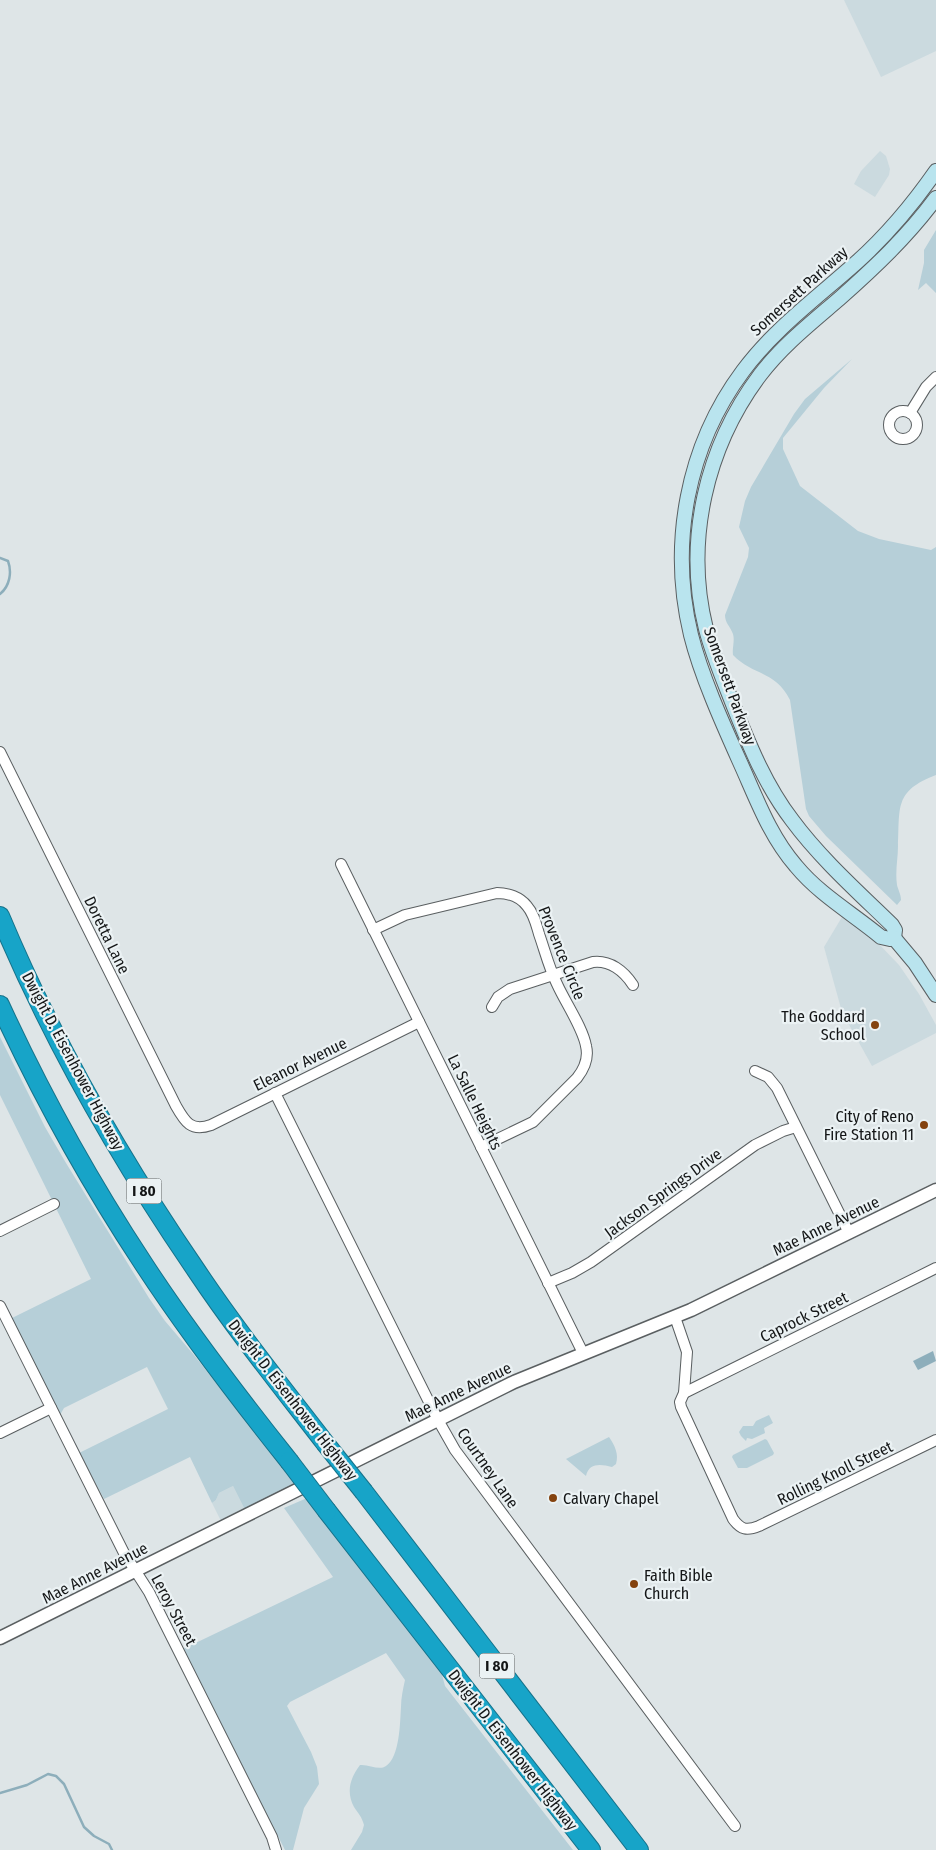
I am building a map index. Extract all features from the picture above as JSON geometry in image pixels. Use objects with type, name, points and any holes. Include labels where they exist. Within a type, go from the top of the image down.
[{"type":"highway","name":"Dwight D. Eisenhower Highway","points":[[0,916],[24,970],[75,1071],[145,1192],[220,1305],[639,1850]]},
{"type":"highway","name":"Dwight D. Eisenhower Highway","points":[[0,1005],[34,1075],[116,1220],[186,1326],[226,1381],[591,1850]]},
{"type":"main road","name":"Somersett Parkway","points":[[894,938],[881,937],[818,888],[787,856],[767,822],[734,750],[696,651],[684,594],[682,537],[687,501],[703,445],[716,415],[740,376],[777,332],[889,232],[936,171]]},
{"type":"main road","name":"Somersett Parkway","points":[[936,198],[890,253],[783,348],[750,388],[726,431],[712,466],[702,504],[698,545],[698,583],[706,627],[719,669],[757,762],[772,791],[793,822],[817,850],[892,925],[895,930],[894,938],[915,963],[936,995]]},
{"type":"street","points":[[910,413],[926,387],[936,377]]},
{"type":"street","name":"Doretta Lane","points":[[0,752],[176,1106],[187,1123],[194,1127]]},
{"type":"street","name":"La Salle Heights","points":[[341,864],[583,1353]]},
{"type":"street","name":"Provence Circle","points":[[373,930],[405,915],[421,910],[487,895],[505,893],[520,900],[531,910],[553,975],[586,1045],[587,1052],[584,1066],[577,1078],[533,1122],[481,1147]]},
{"type":"street","points":[[492,1007],[503,993],[593,962],[610,964],[621,970],[633,984]]},
{"type":"street","name":"Eleanor Avenue","points":[[194,1127],[211,1125],[419,1022]]},
{"type":"street","points":[[755,1071],[762,1073],[773,1082],[849,1233]]},
{"type":"street","name":"Courtney Lane","points":[[275,1093],[438,1420],[455,1450],[735,1826]]},
{"type":"street","name":"Jackson Springs Drive","points":[[548,1283],[592,1262],[755,1145],[783,1131],[796,1127]]},
{"type":"street","name":"Mae Anne Avenue","points":[[0,1638],[514,1382],[675,1317],[936,1190]]},
{"type":"street","points":[[0,1231],[54,1204]]},
{"type":"street","name":"Caprock Street","points":[[684,1393],[936,1268]]},
{"type":"street","name":"Leroy Street","points":[[0,1306],[120,1545],[154,1601],[272,1837],[276,1850]]},
{"type":"street","points":[[675,1317],[687,1352],[684,1393]]},
{"type":"street","name":"Rolling Knoll Street","points":[[684,1393],[680,1402],[682,1407],[733,1519],[738,1527],[746,1530],[760,1526],[936,1440]]},
{"type":"street","points":[[0,1433],[51,1408]]},
{"type":"shaded area","points":[[844,0],[936,0],[936,51],[881,77]]},
{"type":"shaded area","points":[[880,151],[886,156],[890,169],[889,175],[875,197],[854,184],[861,171]]},
{"type":"shaded area","points":[[936,230],[936,293],[926,283],[918,290],[924,263],[924,250]]},
{"type":"shaded area","points":[[852,359],[824,388],[783,438],[783,449],[800,486],[858,531],[879,539],[931,550],[936,547],[936,775],[913,787],[906,794],[902,802],[896,875],[901,900],[897,905],[826,836],[809,816],[806,809],[790,700],[778,683],[748,667],[733,655],[733,634],[725,618],[748,557],[749,548],[739,527],[745,501],[751,487],[794,414],[805,399]]},
{"type":"shaded area","points":[[842,917],[875,940],[899,965],[919,994],[936,1025],[936,1033],[872,1066],[842,1012],[824,947]]},
{"type":"shaded area","points":[[0,1037],[45,1127],[149,1298],[165,1321],[296,1485],[245,1510],[233,1486],[219,1493],[216,1500],[212,1503],[190,1457],[104,1499],[79,1453],[168,1409],[147,1367],[64,1408],[60,1415],[12,1318],[91,1279],[0,1095]]},
{"type":"shaded area","points":[[933,1351],[936,1361],[918,1370],[913,1361]]},
{"type":"shaded area","points":[[769,1415],[773,1423],[764,1428],[765,1433],[752,1439],[747,1438],[746,1441],[741,1436],[739,1432],[743,1426],[753,1426],[756,1421]]},
{"type":"shaded area","points":[[609,1437],[617,1453],[616,1464],[612,1467],[603,1465],[592,1467],[586,1476],[566,1459]]},
{"type":"shaded area","points":[[765,1439],[774,1453],[773,1455],[747,1468],[738,1468],[732,1457],[733,1455]]},
{"type":"shaded area","points":[[233,1486],[245,1510],[221,1521],[212,1503],[216,1500],[219,1493]]},
{"type":"shaded area","points":[[307,1498],[441,1671],[445,1686],[573,1850],[351,1850],[364,1825],[350,1796],[350,1785],[354,1775],[360,1765],[380,1768],[386,1766],[391,1761],[397,1747],[401,1700],[405,1680],[386,1653],[290,1702],[287,1706],[311,1752],[317,1767],[319,1784],[304,1808],[293,1850],[285,1850],[183,1649],[333,1577],[284,1508]]},
{"type":"waterway","points":[[0,558],[8,561],[10,570],[8,583],[0,594]]},
{"type":"waterway","points":[[0,1793],[27,1785],[48,1774],[56,1776],[64,1784],[84,1827],[94,1836],[109,1844],[112,1850]]},
{"type":"place","name":"The Goddard School","points":[[875,1025]]},
{"type":"place","name":"City of Reno Fire Station 11","points":[[924,1125]]},
{"type":"place","name":"Calvary Chapel","points":[[553,1498]]},
{"type":"place","name":"Faith Bible Church","points":[[634,1584]]}]
